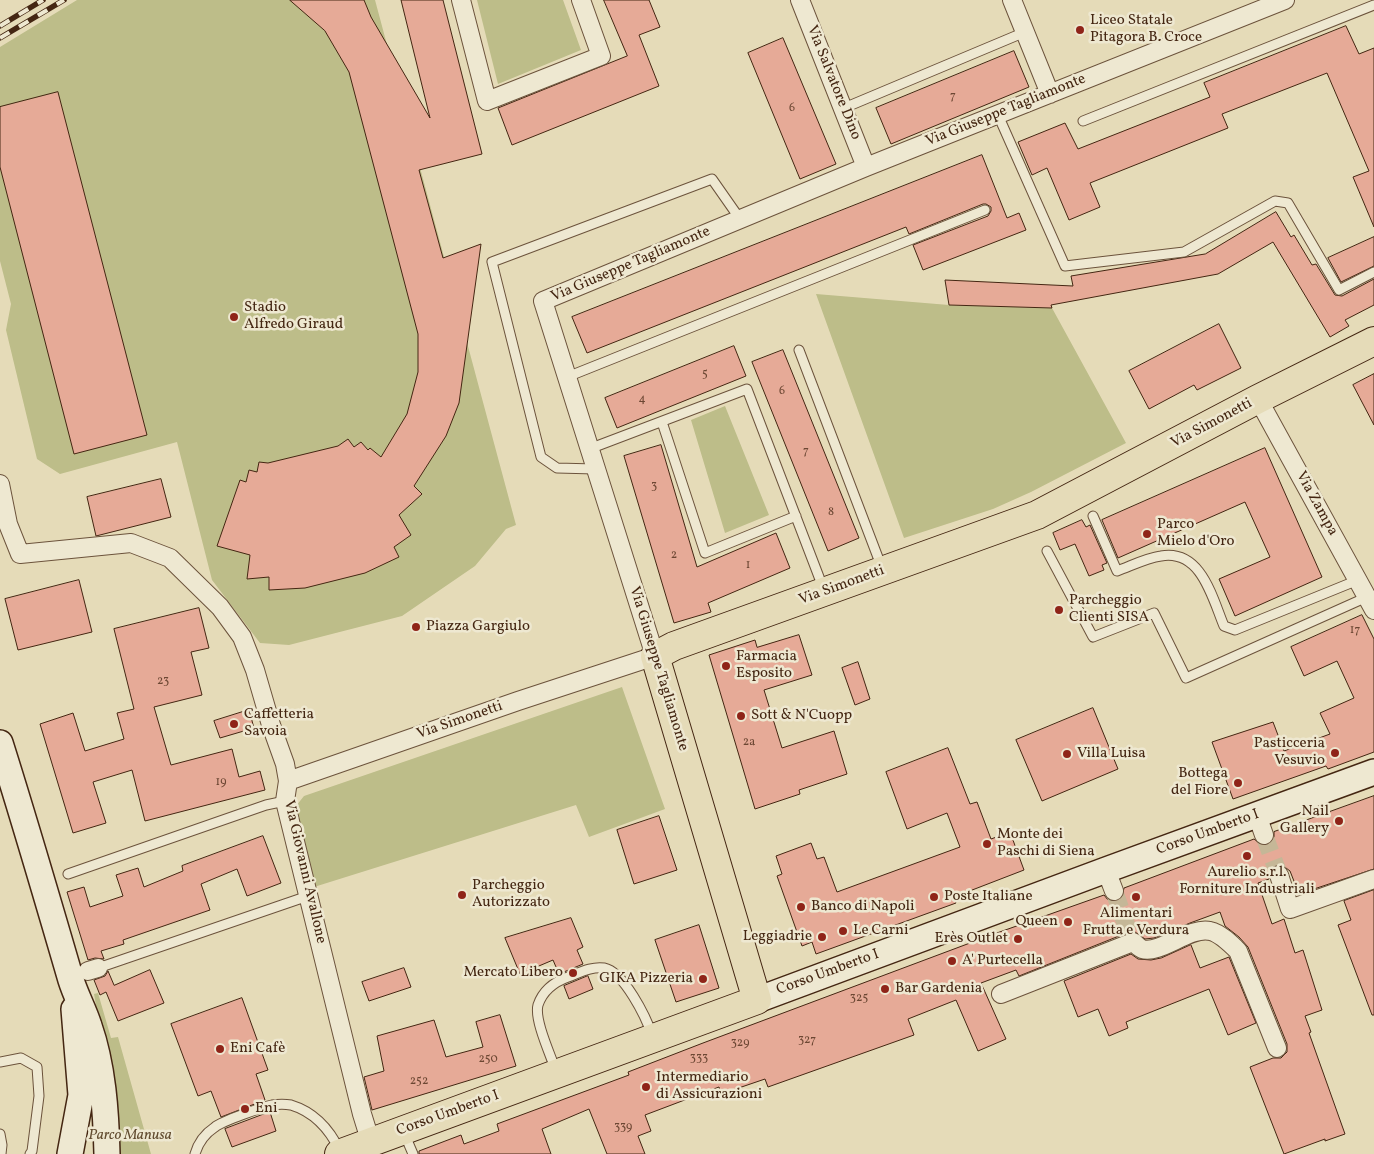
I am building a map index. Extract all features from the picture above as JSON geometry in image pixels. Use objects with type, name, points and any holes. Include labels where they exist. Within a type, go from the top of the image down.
[{"type":"main road","name":"Via Simonetti","points":[[655,656],[674,646],[1037,515],[1258,399],[1374,341]]},
{"type":"main road","name":"Via Giuseppe Tagliamonte","points":[[655,656],[757,1000]]},
{"type":"main road","name":"Corso Umberto I","points":[[340,1154],[371,1143],[408,1142],[557,1073],[757,1000]]},
{"type":"street","points":[[461,0],[487,101],[601,56],[581,0]]},
{"type":"street","name":"Via Salvatore Dino","points":[[800,0],[866,167]]},
{"type":"street","points":[[1012,0],[1050,94]]},
{"type":"street","name":"Via Giuseppe Tagliamonte","points":[[655,656],[544,302],[866,167],[1285,0]]},
{"type":"street","name":"Via Zampa","points":[[1258,399],[1367,592]]},
{"type":"street","name":"Via Giovanni Avallone","points":[[0,484],[8,524],[20,554],[131,543],[170,558],[220,607],[242,637],[255,670],[285,764],[288,781],[284,801],[362,1114],[371,1143]]},
{"type":"street","name":"Via Simonetti","points":[[288,781],[518,701],[655,656]]},
{"type":"street","points":[[0,743],[62,944],[86,974],[89,1025],[96,1053],[106,1128],[107,1154]]},
{"type":"street","name":"Corso Umberto I","points":[[757,1000],[1110,881],[1261,825],[1374,772]]},
{"type":"street","points":[[1279,875],[1290,909],[1374,879]]},
{"type":"street","points":[[1001,994],[1130,936],[1141,949],[1150,950],[1199,931],[1210,931],[1230,943],[1238,951],[1277,1048]]},
{"type":"street","points":[[70,1154],[81,1094],[86,974]]},
{"type":"lane","points":[[1083,121],[1374,5]]},
{"type":"lane","points":[[844,108],[1025,32]]},
{"type":"lane","points":[[998,115],[1065,266],[1184,252],[1275,201],[1288,203],[1339,290],[1374,272]]},
{"type":"lane","points":[[595,469],[556,468],[541,457],[492,262],[712,179],[740,219]]},
{"type":"lane","points":[[567,377],[985,210]]},
{"type":"lane","points":[[799,350],[883,571]]},
{"type":"lane","points":[[589,449],[747,389],[824,592]]},
{"type":"lane","points":[[662,422],[705,554],[796,516]]},
{"type":"lane","points":[[1093,516],[1117,570],[1161,556],[1179,556],[1194,564],[1203,576],[1224,626],[1235,630],[1367,592]]},
{"type":"lane","points":[[1047,551],[1093,637],[1154,613],[1186,678],[1367,592]]},
{"type":"lane","points":[[68,874],[266,805],[284,801]]},
{"type":"lane","points":[[86,974],[308,896]]},
{"type":"lane","points":[[557,1073],[539,1020],[538,1006],[547,990],[555,982],[592,968],[605,968],[620,977],[648,1021],[653,1037]]},
{"type":"lane","points":[[0,1062],[21,1058],[37,1067],[38,1096],[32,1151],[30,1154]]},
{"type":"lane","points":[[195,1154],[196,1149],[206,1135],[217,1125],[271,1105],[290,1104],[310,1113],[325,1127],[334,1138],[340,1154]]},
{"type":"lane","points":[[0,1134],[1,1154]]},
{"type":"green space","name":"Stadio Alfredo Giraud","points":[[77,0],[375,0],[516,525],[506,529],[475,566],[402,616],[289,645],[260,643],[212,580],[177,442],[60,474],[37,459],[6,330],[11,304],[0,261],[0,47]]},
{"type":"green space","points":[[477,0],[563,0],[581,50],[498,84]]},
{"type":"green space","points":[[816,294],[949,305],[1052,308],[1126,443],[1031,492],[993,509],[904,538]]},
{"type":"green space","points":[[725,406],[769,515],[725,533],[691,420]]},
{"type":"green space","points":[[622,687],[665,809],[589,837],[576,805],[314,887],[295,816],[296,806],[304,796]]},
{"type":"green space","name":"Parco Manusa","points":[[98,993],[111,1038],[118,1037],[151,1154],[116,1154],[107,1067],[94,994]]},
{"type":"building","points":[[290,0],[364,0],[371,17],[430,118],[401,0],[443,0],[482,154],[419,170],[443,258],[481,244],[459,403],[446,436],[414,486],[422,494],[399,515],[411,535],[394,547],[399,557],[365,573],[305,588],[269,590],[269,577],[247,579],[250,555],[217,546],[240,480],[246,482],[249,470],[257,472],[259,462],[268,463],[338,446],[348,439],[354,447],[361,442],[368,450],[370,448],[381,457],[407,414],[418,372],[418,334],[349,72],[325,31]]},
{"type":"building","points":[[604,0],[649,0],[660,27],[639,35],[659,86],[512,145],[498,108],[627,56]]},
{"type":"building","points":[[1346,26],[1359,54],[1374,48],[1374,227],[1353,177],[1369,171],[1327,73],[1222,114],[1228,128],[1090,183],[1100,207],[1069,220],[1047,168],[1032,175],[1018,142],[1065,123],[1078,149],[1210,97],[1204,83]]},
{"type":"building","points":[[783,38],[836,164],[800,179],[748,53]]},
{"type":"building","points":[[1014,51],[1029,87],[891,144],[876,108]]},
{"type":"building","points":[[58,92],[147,435],[74,454],[0,167],[0,107]]},
{"type":"building","points":[[982,155],[1007,218],[1019,213],[1026,230],[923,270],[913,245],[988,216],[991,207],[983,204],[909,234],[906,227],[587,353],[572,317]]},
{"type":"building","points":[[1276,212],[1291,237],[1294,235],[1312,265],[1316,264],[1335,295],[1342,296],[1374,279],[1374,305],[1345,320],[1349,326],[1330,337],[1273,242],[1218,274],[1051,305],[1052,308],[949,305],[945,280],[1073,286],[1071,276],[1205,254]]},
{"type":"building","points":[[1374,237],[1374,266],[1341,282],[1328,258]]},
{"type":"building","points":[[1219,324],[1241,368],[1197,390],[1194,385],[1149,409],[1129,371]]},
{"type":"building","points":[[734,346],[746,376],[617,428],[605,398]]},
{"type":"building","points":[[783,350],[859,538],[828,551],[752,362]]},
{"type":"building","points":[[1374,374],[1374,425],[1353,385]]},
{"type":"building","points":[[661,445],[697,567],[776,533],[790,568],[708,603],[711,612],[674,623],[624,456]]},
{"type":"building","name":"Parco Mielo d'Oro","points":[[1265,448],[1322,577],[1235,616],[1219,579],[1270,557],[1245,502],[1118,558],[1102,520]]},
{"type":"building","points":[[161,479],[171,517],[96,536],[87,497]]},
{"type":"building","points":[[1082,520],[1086,527],[1090,525],[1107,563],[1102,565],[1104,570],[1089,576],[1075,544],[1060,550],[1053,533]]},
{"type":"building","points":[[79,580],[92,632],[18,650],[5,599]]},
{"type":"building","points":[[199,608],[209,648],[191,652],[202,695],[154,707],[171,765],[232,749],[239,777],[260,771],[265,790],[145,821],[132,770],[93,782],[106,823],[73,833],[40,724],[73,713],[85,751],[124,739],[117,713],[134,709],[114,629]]},
{"type":"building","points":[[1362,615],[1374,639],[1374,752],[1328,769],[1326,766],[1233,799],[1212,742],[1273,722],[1284,751],[1330,734],[1320,713],[1354,698],[1337,661],[1304,676],[1291,647]]},
{"type":"building","points":[[799,635],[812,675],[764,690],[782,748],[834,731],[847,774],[799,790],[800,794],[755,809],[709,655],[755,640],[757,647]]},
{"type":"building","points":[[858,662],[870,699],[855,705],[842,668]]},
{"type":"building","name":"Villa Luisa","points":[[1093,708],[1118,769],[1042,801],[1016,740]]},
{"type":"building","name":"Caffetteria Savoia","points":[[249,710],[254,728],[220,738],[214,721]]},
{"type":"building","points":[[948,748],[970,804],[977,802],[991,839],[1010,832],[1024,870],[954,897],[956,903],[816,954],[812,942],[802,946],[777,876],[782,874],[776,856],[811,843],[817,859],[824,857],[837,892],[960,847],[947,813],[907,829],[886,772]]},
{"type":"building","points":[[1374,796],[1374,869],[1299,894],[1290,871],[1282,865],[1276,865],[1271,868],[1269,879],[1258,883],[1272,924],[1284,919],[1295,953],[1303,950],[1322,1010],[1305,1016],[1311,1032],[1309,1033],[1345,1134],[1284,1154],[1250,1067],[1273,1058],[1281,1058],[1287,1052],[1287,1044],[1248,947],[1225,926],[1220,912],[1154,938],[1145,939],[1135,932],[1129,932],[1019,976],[1016,970],[981,983],[1006,1039],[978,1051],[956,1000],[908,1019],[914,1035],[768,1087],[765,1079],[721,1094],[719,1087],[645,1115],[651,1131],[638,1136],[645,1154],[607,1154],[589,1109],[542,1129],[551,1154],[419,1154],[419,1151],[461,1135],[464,1144],[499,1131],[497,1124],[629,1075],[628,1072],[703,1043],[994,934],[1104,895],[1108,900],[1117,901],[1122,897],[1124,888],[1254,839],[1262,845],[1268,845],[1274,837],[1274,832]]},
{"type":"building","points":[[659,816],[677,870],[634,884],[617,830]]},
{"type":"building","points":[[263,836],[281,883],[247,896],[237,869],[201,884],[210,910],[123,940],[124,944],[101,951],[104,959],[95,958],[88,960],[67,892],[84,887],[90,907],[123,896],[116,875],[138,868],[144,887],[183,871],[182,866]]},
{"type":"building","points":[[1374,890],[1374,1015],[1372,1015],[1338,925],[1351,920],[1344,901]]},
{"type":"building","points":[[571,918],[583,947],[577,950],[583,964],[559,974],[553,960],[520,974],[505,938]]},
{"type":"building","points":[[699,925],[719,988],[676,1002],[655,940]]},
{"type":"building","points":[[1191,945],[1200,968],[1229,957],[1256,1023],[1228,1035],[1209,989],[1126,1022],[1128,1028],[1109,1036],[1098,1009],[1078,1017],[1064,981],[1131,954],[1138,959],[1151,960],[1161,958]]},
{"type":"building","points":[[404,968],[411,987],[369,1001],[362,982]]},
{"type":"building","points":[[150,970],[164,1003],[118,1021],[106,992],[100,995],[94,980],[105,976],[108,971],[114,985]]},
{"type":"building","points":[[588,976],[593,989],[569,999],[564,986]]},
{"type":"building","points":[[242,998],[268,1070],[256,1074],[265,1100],[221,1117],[211,1091],[198,1096],[171,1024]]},
{"type":"building","points":[[500,1015],[516,1066],[372,1110],[364,1077],[384,1071],[377,1036],[434,1020],[446,1057],[483,1047],[476,1022]]},
{"type":"building","points":[[270,1112],[276,1131],[232,1147],[225,1129]]},
{"type":"tunnel","points":[[1264,835],[1279,875]]},
{"type":"tunnel","points":[[1114,891],[1128,930]]},
{"type":"railway","points":[[0,26],[43,0]]},
{"type":"railway","points":[[0,38],[64,0]]},
{"type":"place","name":"Liceo Statale Pitagora B. Croce","points":[[1080,30]]},
{"type":"place","name":"Stadio Alfredo Giraud","points":[[234,317]]},
{"type":"place","name":"Parco Mielo d'Oro","points":[[1147,534]]},
{"type":"place","name":"Parcheggio Clienti SISA","points":[[1059,610]]},
{"type":"place","name":"Piazza Gargiulo","points":[[416,627]]},
{"type":"place","name":"Farmacia Esposito","points":[[726,666]]},
{"type":"place","name":"Sott & N'Cuopp","points":[[741,716]]},
{"type":"place","name":"Caffetteria Savoia","points":[[234,724]]},
{"type":"place","name":"Pasticceria Vesuvio","points":[[1335,753]]},
{"type":"place","name":"Villa Luisa","points":[[1067,754]]},
{"type":"place","name":"Bottega del Fiore","points":[[1238,783]]},
{"type":"place","name":"Nail Gallery","points":[[1339,821]]},
{"type":"place","name":"Monte dei Paschi di Siena","points":[[987,844]]},
{"type":"place","name":"Aurelio s.r.l. Forniture Industriali","points":[[1247,856]]},
{"type":"place","name":"Parcheggio Autorizzato","points":[[462,895]]},
{"type":"place","name":"Poste Italiane","points":[[934,897]]},
{"type":"place","name":"Alimentari Frutta e Verdura","points":[[1136,897]]},
{"type":"place","name":"Banco di Napoli","points":[[801,907]]},
{"type":"place","name":"Queen","points":[[1068,922]]},
{"type":"place","name":"Le Carni","points":[[843,931]]},
{"type":"place","name":"Leggiadrie","points":[[822,937]]},
{"type":"place","name":"Erès Outlet","points":[[1018,939]]},
{"type":"place","name":"A' Purtecella","points":[[952,961]]},
{"type":"place","name":"Mercato Libero","points":[[573,973]]},
{"type":"place","name":"GIKA Pizzeria","points":[[703,979]]},
{"type":"place","name":"Bar Gardenia","points":[[885,989]]},
{"type":"place","name":"Eni Cafè","points":[[220,1049]]},
{"type":"place","name":"Intermediario di Assicurazioni","points":[[646,1087]]},
{"type":"place","name":"Eni","points":[[245,1109]]}]
